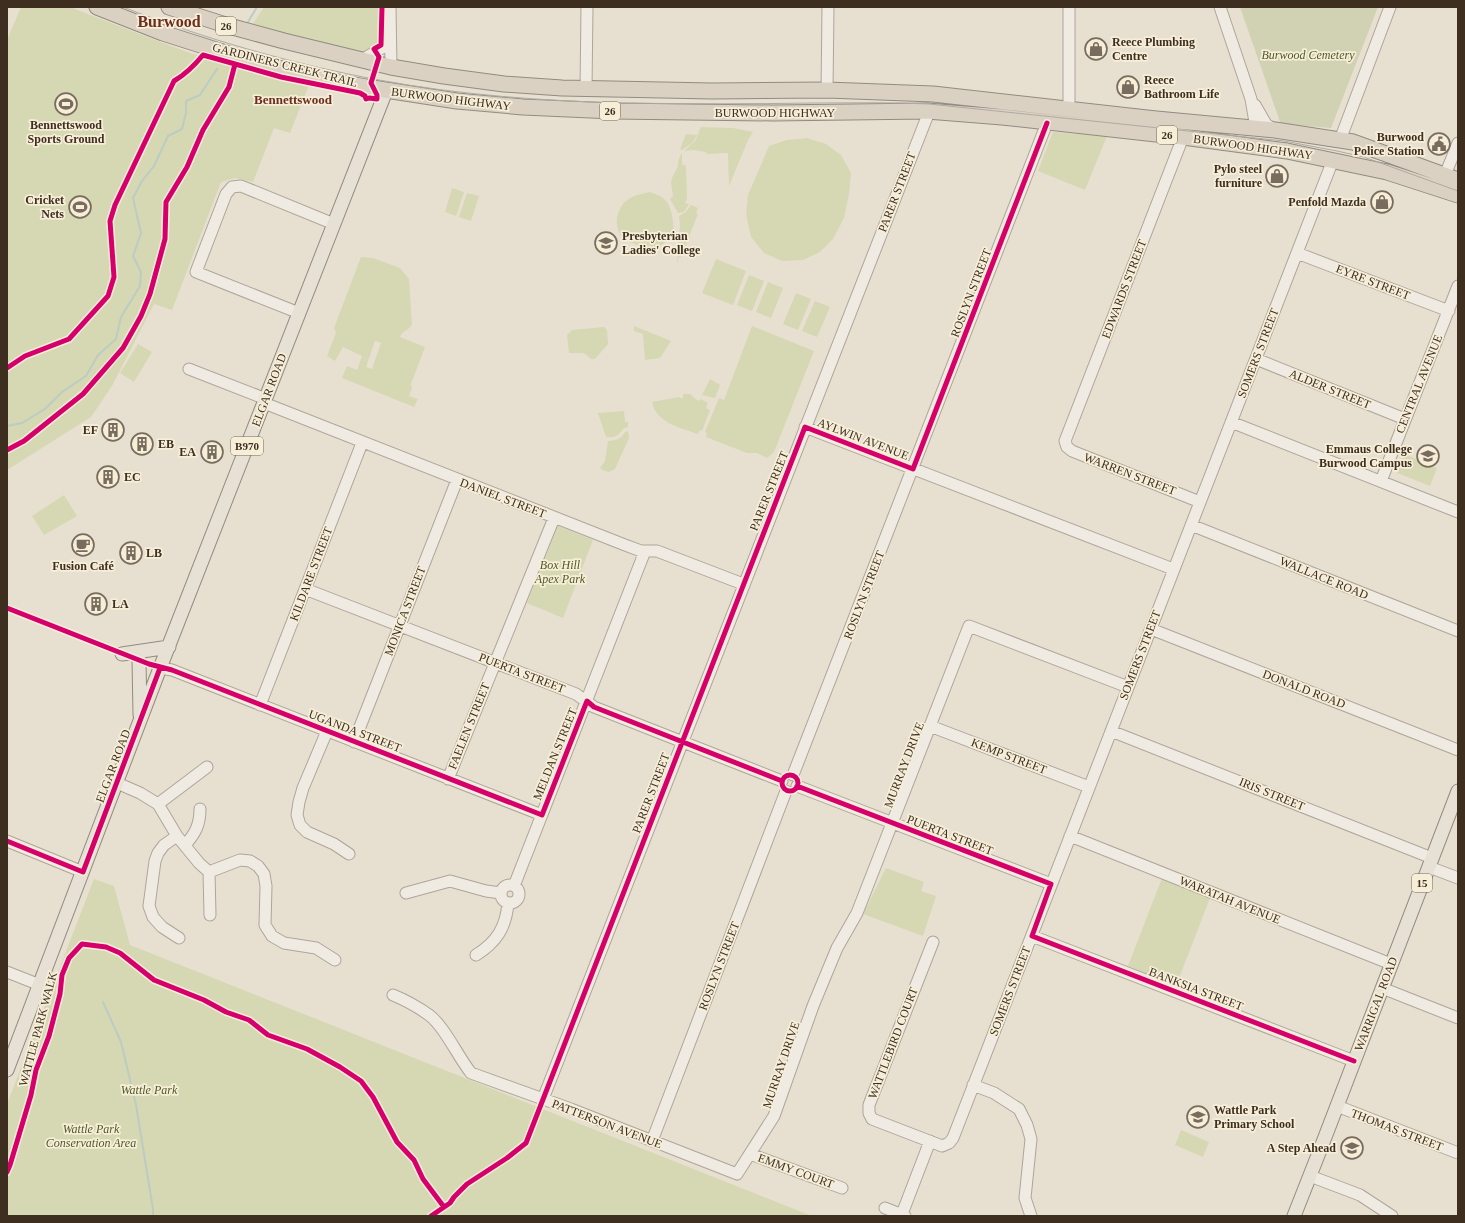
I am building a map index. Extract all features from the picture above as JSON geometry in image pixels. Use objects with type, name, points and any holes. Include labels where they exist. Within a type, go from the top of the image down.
[{"type":"highway","name":"BURWOOD HIGHWAY","points":[[97,7],[163,33],[254,62],[322,79],[386,91],[469,103],[566,109],[722,113],[927,111],[1002,117],[1183,137],[1287,151],[1387,172],[1448,181]]},
{"type":"highway","name":"BURWOOD HIGHWAY","points":[[169,7],[256,34],[391,67],[497,83],[586,89],[712,91],[827,90],[933,94],[1188,123],[1275,130],[1353,142],[1367,146],[1448,181],[1458,195]]},
{"type":"highway","points":[[386,91],[391,67]]},
{"type":"highway","points":[[827,90],[830,99],[842,108],[864,112]]},
{"type":"highway","points":[[927,111],[933,94]]},
{"type":"highway","points":[[1183,137],[1188,123]]},
{"type":"highway","points":[[1256,128],[1259,135],[1264,139],[1287,151]]},
{"type":"highway","points":[[1333,160],[1340,140]]},
{"type":"main road","points":[[366,87],[374,102],[375,119]]},
{"type":"main road","name":"ELGAR ROAD","points":[[7,1070],[160,668],[386,91]]},
{"type":"main road","points":[[122,654],[169,647]]},
{"type":"main road","points":[[139,660],[140,721]]},
{"type":"main road","name":"WARRIGAL ROAD","points":[[1294,1216],[1458,791]]},
{"type":"street","points":[[390,7],[391,67]]},
{"type":"street","points":[[586,89],[588,7]]},
{"type":"street","points":[[827,90],[828,7]]},
{"type":"street","points":[[1069,7],[1069,109]]},
{"type":"street","points":[[1220,7],[1251,99],[1256,128]]},
{"type":"street","points":[[1340,140],[1390,7]]},
{"type":"street","points":[[362,60],[385,46],[390,39]]},
{"type":"street","points":[[1251,99],[1266,124],[1275,130]]},
{"type":"street","name":"PARER STREET","points":[[543,1099],[743,584],[927,117],[927,111]]},
{"type":"street","name":"ROSLYN STREET","points":[[793,775],[1047,123]]},
{"type":"street","name":"EDWARDS STREET","points":[[1065,441],[1183,137]]},
{"type":"street","points":[[1448,181],[1458,143]]},
{"type":"street","name":"SOMERS STREET","points":[[942,1146],[949,1143],[953,1138],[1032,936],[1088,787],[1333,160]]},
{"type":"street","points":[[299,313],[196,272],[226,194],[232,187],[241,186],[334,224]]},
{"type":"street","name":"EYRE STREET","points":[[1297,253],[1448,311]]},
{"type":"street","name":"CENTRAL AVENUE","points":[[1380,482],[1458,286]]},
{"type":"street","name":"ALDER STREET","points":[[1256,359],[1405,419]]},
{"type":"street","name":"DANIEL STREET","points":[[189,369],[362,443],[554,518],[625,545],[645,551],[657,550],[743,584]]},
{"type":"street","points":[[1231,422],[1458,512]]},
{"type":"street","name":"AYLWIN AVENUE","points":[[805,427],[1173,569]]},
{"type":"street","name":"WARREN STREET","points":[[1065,441],[1067,447],[1072,451],[1200,502]]},
{"type":"street","name":"KILDARE STREET","points":[[260,705],[362,443]]},
{"type":"street","name":"MONICA STREET","points":[[354,742],[457,480]]},
{"type":"street","name":"FAELEN STREET","points":[[448,779],[554,518]]},
{"type":"street","name":"WALLACE ROAD","points":[[1191,525],[1458,631]]},
{"type":"street","name":"MELDAN STREET","points":[[514,886],[645,551]]},
{"type":"street","name":"PUERTA STREET","points":[[305,589],[576,694],[594,707],[682,742],[784,786]]},
{"type":"street","name":"MURRAY DRIVE","points":[[737,1174],[774,1116],[813,1006],[837,948],[857,912],[969,626],[1128,687]]},
{"type":"street","name":"DONALD ROAD","points":[[1151,629],[1458,750]]},
{"type":"street","name":"UGANDA STREET","points":[[160,668],[172,670],[542,815]]},
{"type":"street","name":"KEMP STREET","points":[[930,726],[1088,787]]},
{"type":"street","points":[[327,731],[303,788],[297,815],[300,825],[307,832],[334,844],[349,854]]},
{"type":"street","name":"IRIS STREET","points":[[1111,731],[1431,863],[1458,878]]},
{"type":"street","points":[[158,804],[207,767]]},
{"type":"street","points":[[793,775],[797,779],[797,786],[791,791],[784,786],[785,776],[793,775]]},
{"type":"street","points":[[117,783],[140,793],[158,804],[177,836],[199,863],[209,872],[210,915]]},
{"type":"street","name":"ROSLYN STREET","points":[[652,1140],[784,786]]},
{"type":"street","name":"PUERTA STREET","points":[[797,786],[1051,884]]},
{"type":"street","points":[[185,845],[195,834],[200,820],[200,809]]},
{"type":"street","points":[[177,836],[164,845],[158,852],[150,888],[149,906],[153,918],[162,927],[179,938]]},
{"type":"street","name":"WARATAH AVENUE","points":[[1070,836],[1391,964]]},
{"type":"street","points":[[7,841],[83,872]]},
{"type":"street","points":[[209,872],[240,860],[250,861],[258,866],[264,874],[266,886],[265,926],[272,936],[284,943],[316,948],[335,960]]},
{"type":"street","points":[[406,893],[450,881],[486,891],[501,893]]},
{"type":"street","points":[[506,886],[514,886],[518,891],[518,897],[514,902],[508,902],[504,900],[501,893],[506,886]]},
{"type":"street","points":[[476,955],[488,948],[498,937],[506,921],[508,902]]},
{"type":"street","name":"BANKSIA STREET","points":[[1032,936],[1354,1061]]},
{"type":"street","name":"WATTLEBIRD COURT","points":[[933,942],[869,1105],[869,1113],[872,1119],[942,1146]]},
{"type":"street","points":[[7,972],[40,985]]},
{"type":"street","points":[[1382,988],[1458,1018]]},
{"type":"street","name":"PATTERSON AVENUE","points":[[393,995],[430,1015],[448,1037],[461,1060],[471,1073],[652,1140],[737,1174]]},
{"type":"street","points":[[973,1085],[994,1093],[1019,1109],[1027,1125],[1031,1139],[1025,1198],[1031,1216]]},
{"type":"street","name":"THOMAS STREET","points":[[1337,1106],[1458,1153]]},
{"type":"street","points":[[886,1208],[903,1215],[930,1141]]},
{"type":"street","name":"EMMY COURT","points":[[750,1154],[842,1188]]},
{"type":"street","points":[[1310,1176],[1360,1195],[1392,1216]]},
{"type":"green space","points":[[21,7],[70,7],[190,53],[237,67],[309,85],[290,133],[274,128],[253,182],[235,178],[221,182],[172,310],[154,304],[112,386],[91,417],[7,470],[7,40]]},
{"type":"green space","points":[[264,7],[385,7],[385,42],[362,53],[252,25]]},
{"type":"green space","name":"Burwood Cemetery","points":[[1240,7],[1378,7],[1331,128],[1284,124],[1280,122]]},
{"type":"green space","points":[[701,127],[733,128],[753,132],[748,140],[729,186],[728,153],[707,154],[706,152],[694,150],[684,151],[695,141]]},
{"type":"green space","points":[[1053,132],[1107,136],[1085,190],[1038,171]]},
{"type":"green space","points":[[686,134],[697,135],[692,143],[682,150],[680,149]]},
{"type":"green space","points":[[807,138],[826,144],[841,155],[851,173],[849,194],[844,218],[833,239],[820,252],[803,260],[782,261],[764,253],[751,237],[746,214],[748,195],[769,146],[787,140]]},
{"type":"green space","points":[[682,152],[682,164],[686,166],[687,199],[685,203],[689,204],[684,212],[678,213],[670,199],[673,196],[671,183]]},
{"type":"green space","points":[[452,188],[464,192],[456,216],[445,212]]},
{"type":"green space","points":[[650,192],[666,200],[672,214],[674,233],[663,244],[649,249],[626,240],[618,231],[617,220],[620,209],[626,201],[634,196]]},
{"type":"green space","points":[[467,193],[479,196],[471,221],[459,217]]},
{"type":"green space","points":[[691,205],[698,208],[696,213],[698,214],[677,264],[680,226],[679,216],[686,212]]},
{"type":"green space","points":[[361,257],[373,258],[400,268],[409,279],[412,324],[410,328],[402,333],[400,337],[425,347],[411,384],[412,388],[409,396],[418,399],[414,407],[342,378],[347,366],[357,370],[362,356],[343,347],[335,361],[327,356],[336,333],[334,328]],"holes":[[[375,341],[381,343],[372,369],[366,367]]]},
{"type":"green space","points":[[716,259],[746,271],[733,305],[702,293]]},
{"type":"green space","points":[[749,275],[764,281],[752,311],[737,305]]},
{"type":"green space","points":[[768,282],[783,288],[771,318],[756,312]]},
{"type":"green space","points":[[796,293],[811,299],[798,330],[783,324]]},
{"type":"green space","points":[[815,301],[830,307],[817,337],[802,331]]},
{"type":"green space","points":[[634,326],[671,341],[660,358],[645,360],[643,334],[634,331]]},
{"type":"green space","points":[[752,326],[814,351],[774,452],[767,458],[757,453],[747,453],[706,437],[707,433],[705,432],[719,398],[724,400]]},
{"type":"green space","points":[[604,327],[607,330],[608,344],[595,359],[591,359],[584,353],[569,353],[567,335],[572,330]]},
{"type":"green space","points":[[138,344],[152,352],[134,382],[120,373]]},
{"type":"green space","points":[[710,379],[720,385],[715,398],[702,395]]},
{"type":"green space","points":[[683,394],[690,394],[698,401],[701,399],[708,403],[706,408],[710,410],[702,431],[700,430],[698,434],[670,424],[658,415],[654,409],[652,402],[679,397],[683,398]]},
{"type":"green space","points":[[624,411],[625,422],[628,422],[628,427],[624,428],[616,436],[606,437],[598,413]]},
{"type":"green space","points":[[628,431],[629,438],[615,469],[609,472],[602,470],[600,468],[605,461],[608,441],[622,437],[625,432]]},
{"type":"green space","points":[[1404,454],[1437,468],[1430,486],[1397,473]]},
{"type":"green space","points":[[64,495],[77,516],[44,535],[32,516]]},
{"type":"green space","name":"Box Hill Apex Park","points":[[558,526],[593,540],[563,618],[527,603]]},
{"type":"green space","points":[[886,868],[924,882],[921,891],[936,896],[923,936],[863,914]]},
{"type":"green space","points":[[1162,878],[1210,898],[1176,986],[1128,966]]},
{"type":"green space","name":"Wattle Park","points":[[94,879],[114,886],[130,945],[812,1216],[7,1216],[7,1104]]},
{"type":"green space","points":[[1181,1130],[1209,1142],[1203,1157],[1175,1145]]},
{"type":"waterway","points":[[248,22],[257,7]]},
{"type":"waterway","points":[[7,426],[22,423],[45,409],[62,392],[86,376],[98,355],[116,339],[121,317],[140,286],[141,272],[133,256],[141,233],[133,198],[142,181],[154,166],[168,136],[182,129],[186,113],[186,101],[200,95],[217,69]]},
{"type":"waterway","points":[[103,1002],[121,1042],[136,1105],[153,1216]]},
{"type":"tram line","points":[[123,7],[185,30],[249,50],[346,74],[440,90],[532,99],[625,103],[929,104],[1284,141],[1364,157],[1458,191]]},
{"type":"cycle path","name":"GARDINERS CREEK TRAIL","points":[[7,368],[25,356],[69,339],[108,296],[114,277],[110,221],[115,205],[174,81],[190,70],[203,55],[281,77],[360,93],[365,96],[366,99],[377,99],[377,95],[371,83],[379,57],[374,49],[381,45],[382,7]]},
{"type":"cycle path","name":"GARDINERS CREEK TRAIL","points":[[7,450],[24,441],[83,394],[123,348],[141,316],[150,294],[165,239],[166,202],[187,167],[203,130],[229,87],[235,64]]},
{"type":"cycle path","points":[[431,1216],[450,1203],[467,1184],[507,1158],[526,1143],[805,427],[913,469],[1047,123]]},
{"type":"cycle path","points":[[7,608],[149,664],[172,670],[542,815],[587,701],[594,707],[782,781]]},
{"type":"cycle path","points":[[7,841],[83,872],[160,668]]},
{"type":"cycle path","points":[[787,775],[793,775],[798,780],[798,783],[796,789],[793,791],[787,791],[782,786],[782,780],[787,775]]},
{"type":"cycle path","points":[[797,786],[1051,884],[1032,936],[1354,1061]]},
{"type":"cycle path","name":"WATTLE PARK WALK","points":[[7,1172],[31,1095],[36,1070],[49,1036],[60,994],[62,975],[69,958],[82,944],[106,947],[120,953],[154,980],[204,1000],[226,1012],[249,1020],[268,1035],[307,1049],[340,1067],[361,1081],[373,1097],[397,1142],[414,1160],[423,1179],[444,1207]]},
{"type":"place","name":"Reece Plumbing Centre","points":[[1096,49]]},
{"type":"place","name":"Reece Bathroom Life","points":[[1128,87]]},
{"type":"place","name":"Bennettswood Sports Ground","points":[[66,104]]},
{"type":"place","name":"Burwood Police Station","points":[[1439,144]]},
{"type":"place","name":"Pylo steel furniture","points":[[1277,176]]},
{"type":"place","name":"Penfold Mazda","points":[[1382,202]]},
{"type":"place","name":"Cricket Nets","points":[[80,207]]},
{"type":"place","name":"Presbyterian Ladies' College","points":[[606,243]]},
{"type":"place","name":"EF","points":[[113,430]]},
{"type":"place","name":"EB","points":[[142,444]]},
{"type":"place","name":"EA","points":[[212,452]]},
{"type":"place","name":"Emmaus College Burwood Campus","points":[[1428,456]]},
{"type":"place","name":"EC","points":[[108,477]]},
{"type":"place","name":"Fusion Café","points":[[83,545]]},
{"type":"place","name":"LB","points":[[131,553]]},
{"type":"place","name":"LA","points":[[96,604]]},
{"type":"place","name":"Wattle Park Primary School","points":[[1198,1117]]},
{"type":"place","name":"A Step Ahead","points":[[1352,1148]]},
{"type":"district","name":"Burwood","points":[[169,21]]},
{"type":"district","name":"Bennettswood","points":[[293,99]]},
{"type":"park label","name":"Wattle Park Conservation Area","points":[[91,1136]]}]
